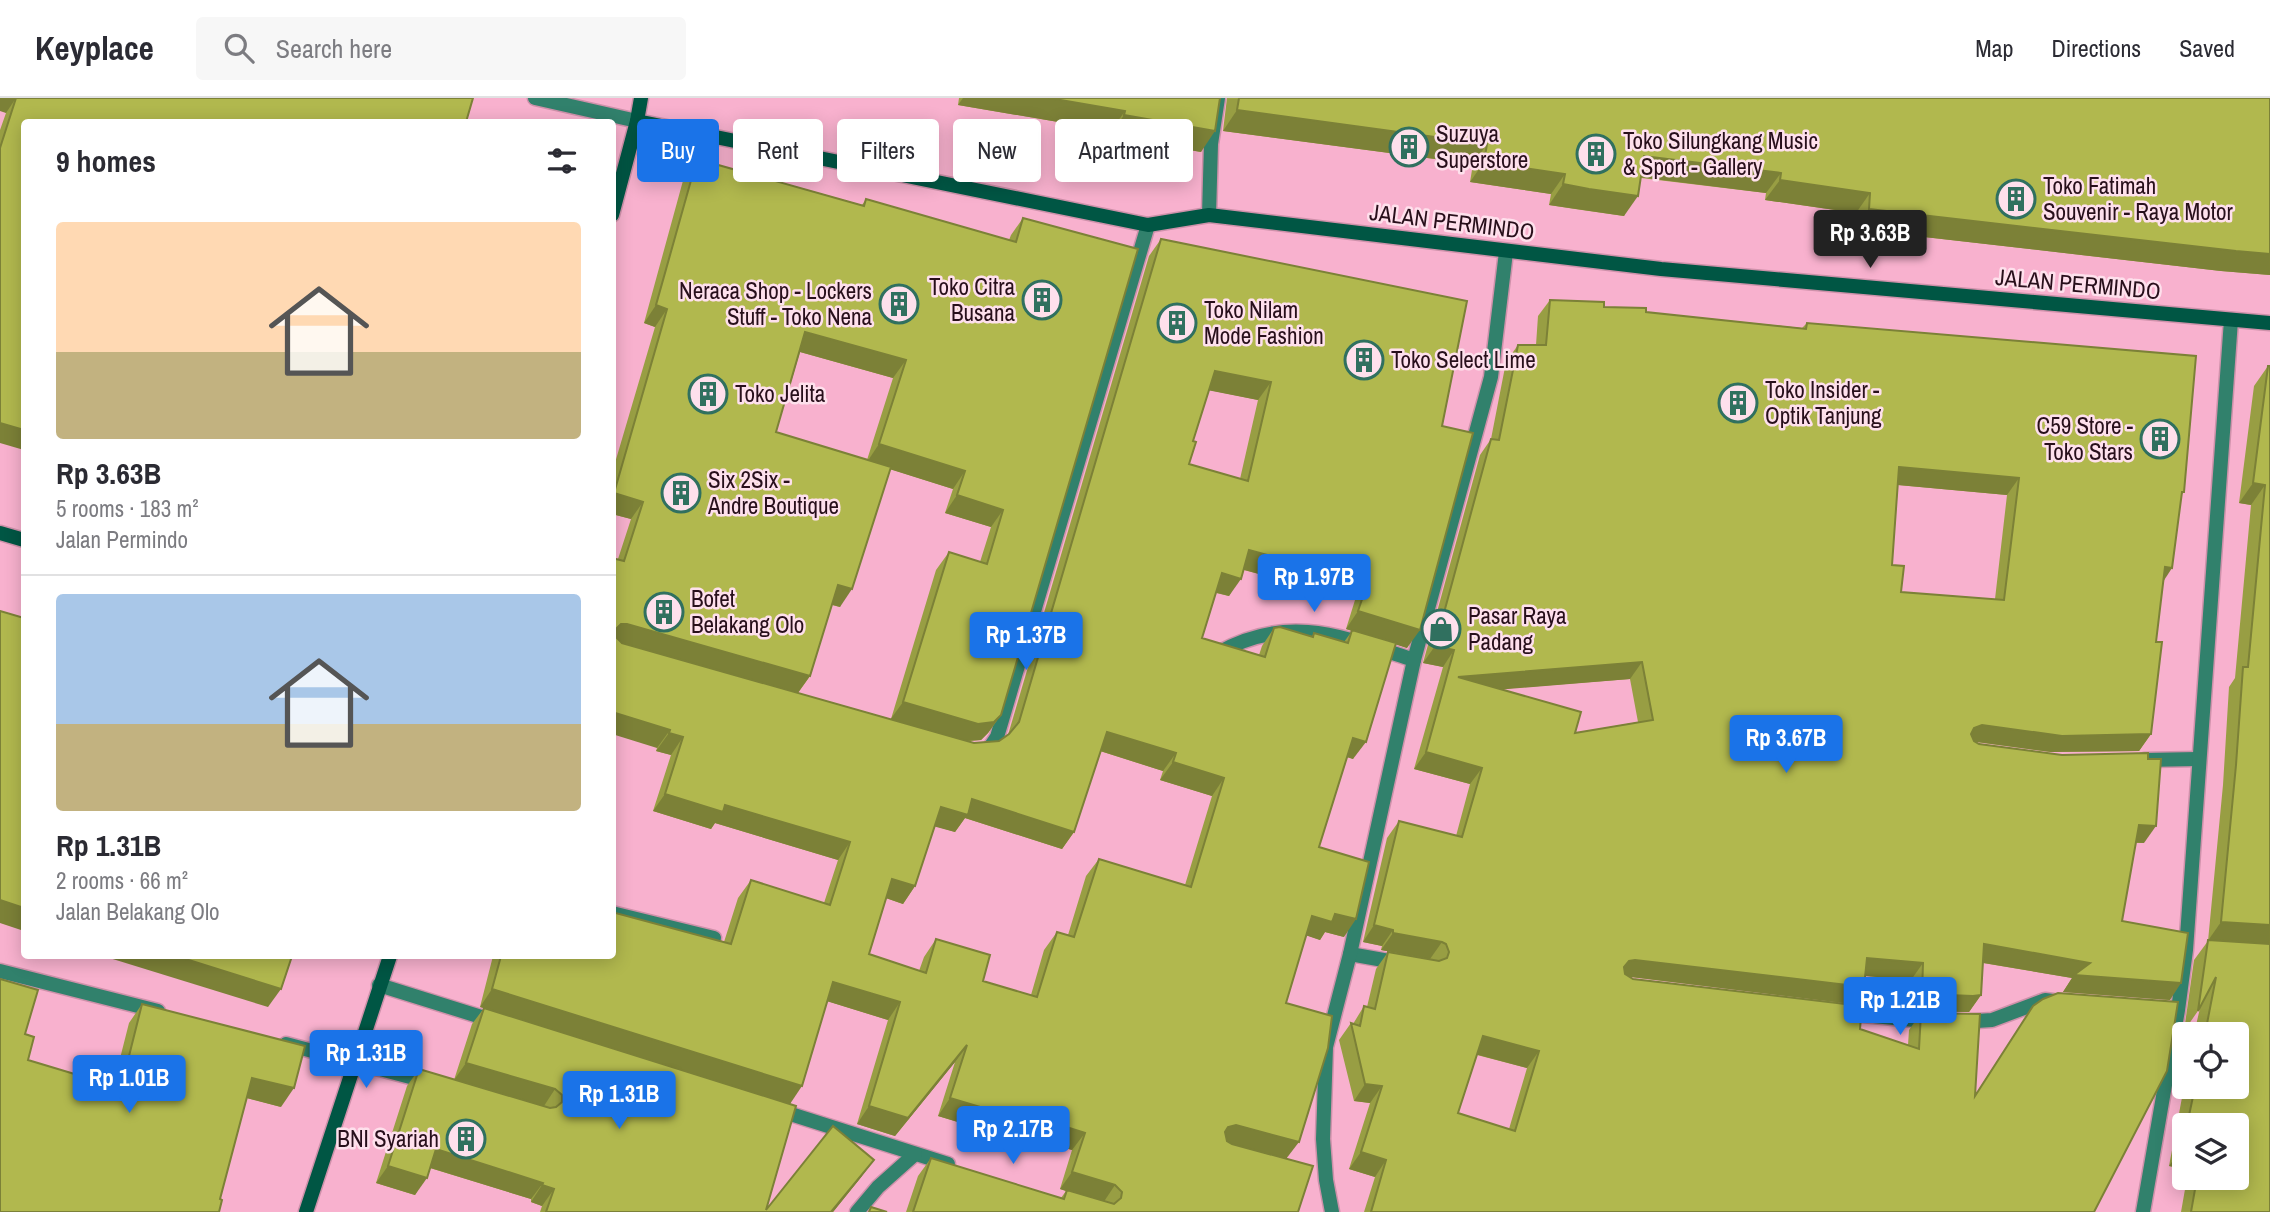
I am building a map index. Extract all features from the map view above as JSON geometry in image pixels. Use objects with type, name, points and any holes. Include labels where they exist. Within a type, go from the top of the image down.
[{"type":"main road","points":[[637,119],[641,98]]},
{"type":"main road","points":[[616,200],[637,121]]},
{"type":"main road","name":"JALAN PERMINDO","points":[[719,138],[1148,225],[1209,215],[1661,270],[2270,323]]},
{"type":"main road","points":[[0,533],[21,539]]},
{"type":"main road","points":[[306,1212],[389,959]]},
{"type":"street","points":[[535,98],[637,121]]},
{"type":"street","points":[[1209,215],[1211,144],[1218,98]]},
{"type":"street","points":[[964,751],[978,752],[989,749],[997,737],[1148,225]]},
{"type":"street","points":[[1332,1212],[1321,1178],[1325,1047],[1350,954],[1414,660],[1491,377],[1506,252]]},
{"type":"street","points":[[2143,1212],[2171,1009],[2192,950],[2198,759],[2231,320]]},
{"type":"street","points":[[1218,653],[1254,637],[1295,630],[1318,632],[1414,660]]},
{"type":"street","points":[[2131,761],[2198,759]]},
{"type":"street","points":[[616,914],[714,938]]},
{"type":"street","points":[[1350,954],[1415,966]]},
{"type":"street","points":[[0,971],[172,1014]]},
{"type":"street","points":[[379,985],[508,1025]]},
{"type":"street","points":[[1826,1011],[1922,1022],[1962,1023],[1992,1020],[2045,1000],[2071,1002]]},
{"type":"street","points":[[277,1041],[449,1088]]},
{"type":"street","points":[[769,1107],[968,1170]]},
{"type":"street","points":[[857,1212],[877,1187],[915,1154]]},
{"type":"building","points":[[16,98],[473,98],[467,119],[21,119],[21,429],[0,423],[0,148]]},
{"type":"building","points":[[1049,98],[1220,98],[1215,131],[1193,127],[1193,119],[1147,119],[1124,115],[1125,111]]},
{"type":"building","points":[[1239,98],[2270,98],[2270,254],[1869,209],[1870,193],[1780,180],[1781,173],[1644,156],[1638,196],[1589,189],[1563,184],[1565,174],[1484,162],[1487,144],[1237,110]]},
{"type":"building","points":[[719,165],[733,169],[733,182],[779,182],[864,206],[866,199],[1016,242],[1023,218],[1138,249],[1001,715],[994,722],[978,724],[903,702],[949,552],[987,564],[1003,510],[957,495],[965,471],[879,444],[906,360],[805,332],[776,432],[891,467],[852,589],[838,585],[810,676],[627,624],[621,624],[616,629],[616,559],[624,561],[643,502],[616,494],[667,309],[656,305],[691,182],[719,182]]},
{"type":"building","points":[[1161,239],[1467,301],[1442,426],[1473,433],[1420,630],[1358,611],[1368,582],[1249,550],[1241,579],[1222,573],[1202,638],[1265,657],[1274,628],[1280,627],[1313,637],[1314,633],[1348,643],[1352,630],[1396,643],[1366,742],[1353,738],[1319,847],[1369,862],[1356,919],[1335,914],[1332,922],[1312,916],[1286,1003],[1332,1016],[1328,1048],[1299,1142],[1236,1125],[1228,1127],[1225,1132],[1227,1141],[1232,1144],[1313,1166],[1298,1212],[913,1212],[931,1158],[1064,1199],[1067,1190],[1114,1204],[1121,1198],[1122,1192],[1115,1185],[1072,1172],[1085,1133],[1019,1112],[1017,1118],[950,1098],[967,1045],[908,1118],[869,1106],[900,1002],[833,982],[802,1086],[492,989],[500,959],[616,959],[616,913],[731,944],[751,880],[830,905],[850,842],[725,805],[723,812],[665,794],[683,737],[669,733],[670,730],[616,713],[616,637],[622,643],[974,743],[999,741],[1009,734],[1019,722]],"holes":[[[1215,371],[1271,382],[1248,481],[1189,464],[1196,442],[1193,441]],[[1107,732],[1176,753],[1173,762],[1224,778],[1191,887],[1099,859],[1074,937],[1057,932],[1037,997],[983,981],[990,955],[936,939],[926,973],[869,954],[892,879],[915,886],[941,807],[968,815],[972,799],[1074,832]]]},
{"type":"building","points":[[1550,300],[1604,302],[1604,307],[1646,308],[1646,312],[1806,329],[1807,323],[2196,356],[2184,492],[2172,568],[2165,567],[2156,642],[2162,642],[2151,734],[2062,736],[1982,725],[1974,728],[1971,734],[1979,744],[2062,755],[2148,753],[2148,759],[2161,759],[2156,826],[2139,825],[2122,921],[2188,933],[2181,983],[2074,975],[2090,963],[1984,944],[1981,995],[1973,996],[1922,994],[1923,963],[1867,958],[1864,987],[1635,960],[1629,961],[1624,967],[1625,974],[1633,979],[1862,1006],[1860,1029],[1919,1049],[1921,1013],[1980,1014],[1975,1096],[2033,1006],[2043,999],[2058,993],[2178,1002],[2175,1022],[2172,1022],[2167,1071],[2094,1212],[1371,1212],[1386,1160],[1361,1152],[1382,1086],[1365,1084],[1351,1023],[1360,1026],[1364,1006],[1375,1009],[1388,952],[1439,961],[1447,958],[1449,952],[1446,944],[1442,942],[1393,933],[1393,930],[1374,925],[1399,821],[1462,837],[1482,768],[1426,752],[1454,650],[1435,646],[1491,439],[1499,440],[1518,345],[1546,345]],"holes":[[[1899,467],[2019,478],[2004,600],[1901,592],[1904,566],[1892,565]],[[1642,662],[1653,720],[1575,733],[1581,712],[1458,677]],[[1483,1036],[1539,1051],[1515,1131],[1458,1113]]]},
{"type":"building","points":[[2268,366],[2270,925],[2221,922],[2243,667],[2248,667],[2265,485],[2253,483]]},
{"type":"building","points":[[0,611],[21,617],[21,907],[0,900]]},
{"type":"building","points":[[2208,940],[2270,944],[2270,1212],[2191,1212],[2195,1190],[2249,1190],[2249,1113],[2190,1113],[2192,1099],[2249,1099],[2249,1022],[2207,1022],[2216,977],[2198,1011]]},
{"type":"building","points":[[186,959],[291,959],[281,989]]},
{"type":"building","points":[[0,979],[38,990],[25,1034],[34,1037],[28,1060],[121,1088],[142,1004],[305,1046],[294,1088],[252,1078],[220,1199],[219,1212],[0,1212]]},
{"type":"building","points":[[484,1008],[796,1106],[766,1210],[833,1126],[874,1160],[831,1212],[546,1212],[554,1189],[542,1185],[543,1183],[436,1149],[427,1178],[388,1166],[419,1069],[550,1108],[562,1102],[562,1095],[555,1089],[466,1063]]},
{"type":"building","points":[[871,1207],[887,1212],[869,1212]]},
{"type":"place","name":"Suzuya Superstore","points":[[1409,147]]},
{"type":"place","name":"Toko Silungkang Music & Sport - Gallery","points":[[1596,154]]},
{"type":"place","name":"Toko Fatimah Souvenir - Raya Motor","points":[[2016,199]]},
{"type":"place","name":"Toko Citra Busana","points":[[1042,300]]},
{"type":"place","name":"Neraca Shop - Lockers Stuff - Toko Nena","points":[[899,304]]},
{"type":"place","name":"Toko Nilam Mode Fashion","points":[[1177,323]]},
{"type":"place","name":"Toko Select Lime","points":[[1364,360]]},
{"type":"place","name":"Toko Jelita","points":[[708,394]]},
{"type":"place","name":"Toko Insider - Optik Tanjung","points":[[1738,403]]},
{"type":"place","name":"C59 Store - Toko Stars","points":[[2160,439]]},
{"type":"place","name":"Six 2Six - Andre Boutique","points":[[681,493]]},
{"type":"place","name":"Bofet Belakang Olo","points":[[664,612]]},
{"type":"place","name":"Pasar Raya Padang","points":[[1441,629]]},
{"type":"place","name":"BNI Syariah","points":[[466,1139]]}]
